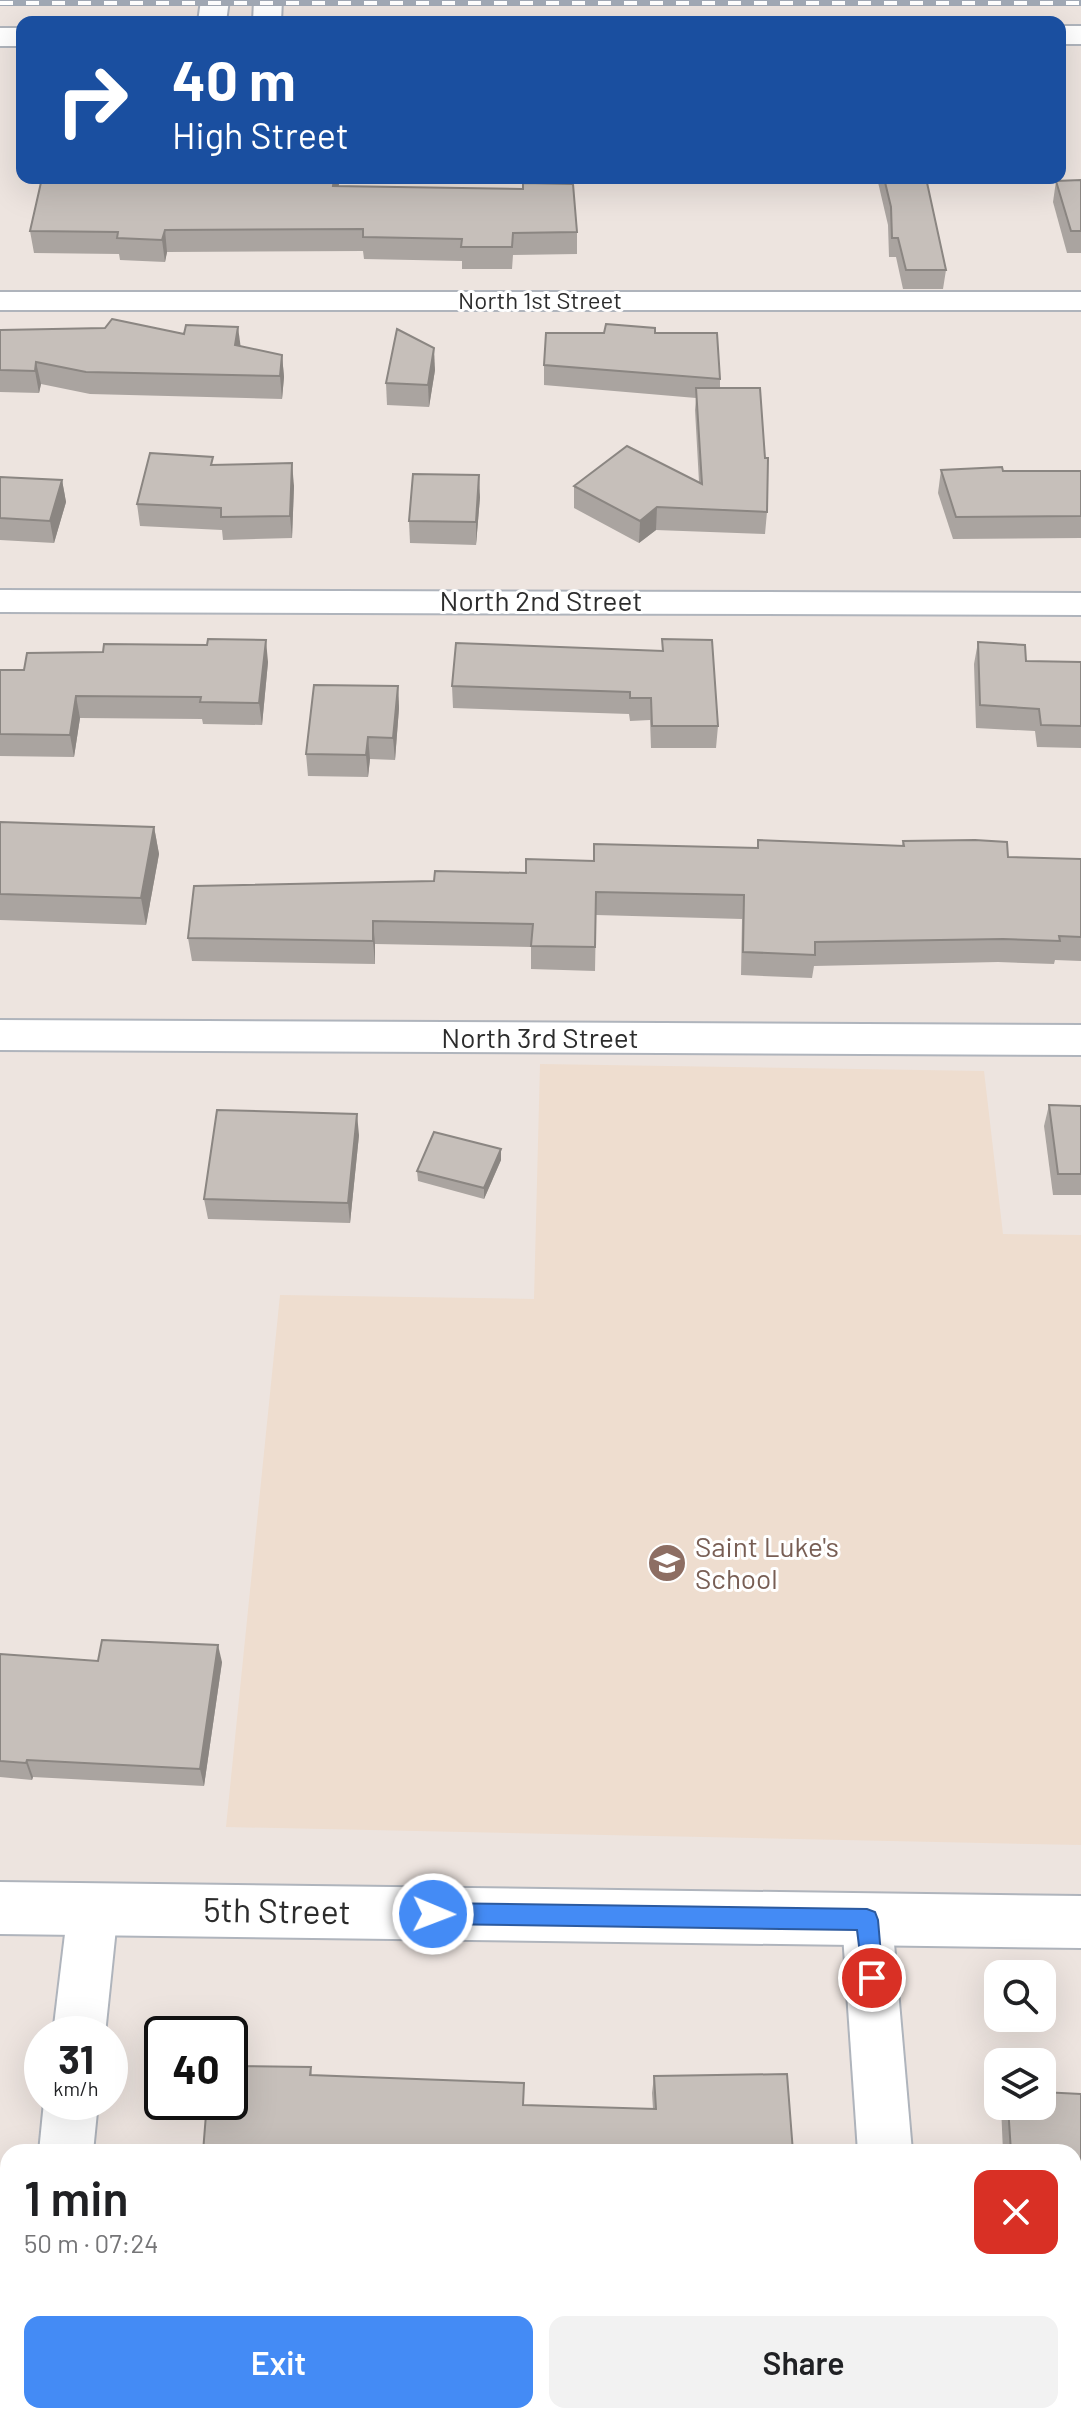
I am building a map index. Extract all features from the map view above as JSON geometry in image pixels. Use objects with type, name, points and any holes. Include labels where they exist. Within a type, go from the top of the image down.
[{"type":"street","name":"North 1st Street","points":[[0,301],[1081,301]]},
{"type":"street","name":"North 2nd Street","points":[[0,601],[1081,604]]},
{"type":"street","name":"North 3rd Street","points":[[0,1035],[1081,1040]]},
{"type":"street","name":"5th Street","points":[[0,1908],[1081,1922]]},
{"type":"street","points":[[81,2016],[93,1909]]},
{"type":"street","points":[[867,1920],[884,2144]]},
{"type":"street","points":[[67,2144],[69,2120]]},
{"type":"shaded area","name":"Saint Luke's School","points":[[540,1064],[984,1071],[1003,1234],[1081,1235],[1081,1845],[226,1827],[280,1295],[534,1299]]},
{"type":"building","points":[[1081,180],[1081,231],[1071,231],[1057,184],[1066,184],[1066,181]]},
{"type":"building","points":[[41,184],[333,184],[523,189],[523,184],[573,184],[577,232],[513,233],[512,247],[461,247],[462,239],[363,237],[363,229],[165,230],[162,240],[117,238],[118,232],[30,231]]},
{"type":"building","points":[[885,184],[927,184],[946,270],[906,270],[898,238],[892,238],[891,207]]},
{"type":"building","points":[[112,319],[184,334],[186,325],[238,327],[235,345],[282,355],[280,376],[86,372],[36,362],[35,371],[0,370],[0,330],[105,328]]},
{"type":"building","points":[[606,324],[655,328],[655,333],[717,333],[720,379],[544,365],[546,333],[604,333]]},
{"type":"building","points":[[397,329],[434,348],[428,385],[386,383]]},
{"type":"building","points":[[696,388],[760,388],[765,458],[768,458],[767,512],[657,507],[640,521],[574,486],[627,446],[702,484]]},
{"type":"building","points":[[150,453],[213,457],[211,465],[292,463],[290,516],[221,517],[221,508],[137,504]]},
{"type":"building","points":[[1002,467],[1003,471],[1081,471],[1081,516],[956,517],[941,470]]},
{"type":"building","points":[[413,474],[479,475],[476,522],[409,521]]},
{"type":"building","points":[[0,477],[62,480],[50,521],[0,518]]},
{"type":"building","points":[[208,639],[266,640],[259,703],[200,702],[201,697],[76,696],[70,735],[0,734],[0,670],[24,670],[27,653],[103,652],[104,644],[207,645]]},
{"type":"building","points":[[662,639],[712,640],[718,726],[652,726],[651,698],[630,698],[630,692],[452,686],[456,643],[663,651]]},
{"type":"building","points":[[978,642],[1025,645],[1026,661],[1081,662],[1081,726],[1041,725],[1039,709],[980,705]]},
{"type":"building","points":[[314,685],[398,686],[393,738],[368,737],[366,755],[306,754]]},
{"type":"building","points":[[0,822],[154,827],[141,898],[0,894]]},
{"type":"building","points":[[758,840],[904,846],[903,841],[975,840],[1007,842],[1008,857],[1081,859],[1081,937],[1059,936],[1060,941],[815,942],[815,955],[743,952],[744,895],[596,892],[595,947],[531,946],[533,924],[373,921],[373,941],[188,938],[194,886],[434,881],[435,871],[526,873],[526,859],[594,861],[594,844],[758,848]]},
{"type":"building","points":[[1049,1105],[1081,1106],[1081,1174],[1058,1174]]},
{"type":"building","points":[[217,1110],[357,1114],[348,1203],[204,1199]]},
{"type":"building","points":[[434,1132],[501,1149],[484,1188],[417,1171]]},
{"type":"building","points":[[102,1640],[218,1645],[200,1769],[0,1761],[0,1654],[98,1661]]},
{"type":"building","points":[[248,2066],[311,2067],[310,2075],[524,2083],[523,2105],[656,2109],[654,2076],[787,2074],[792,2144],[204,2144],[206,2120],[248,2120]]},
{"type":"building","points":[[1056,2093],[1081,2094],[1081,2144],[1010,2144],[1009,2120],[1056,2120]]},
{"type":"railway","points":[[0,3],[1081,3]]},
{"type":"place","name":"Saint Luke's School","points":[[667,1563]]},
{"type":"route","points":[[433,1914],[867,1920],[872,1978]]}]
